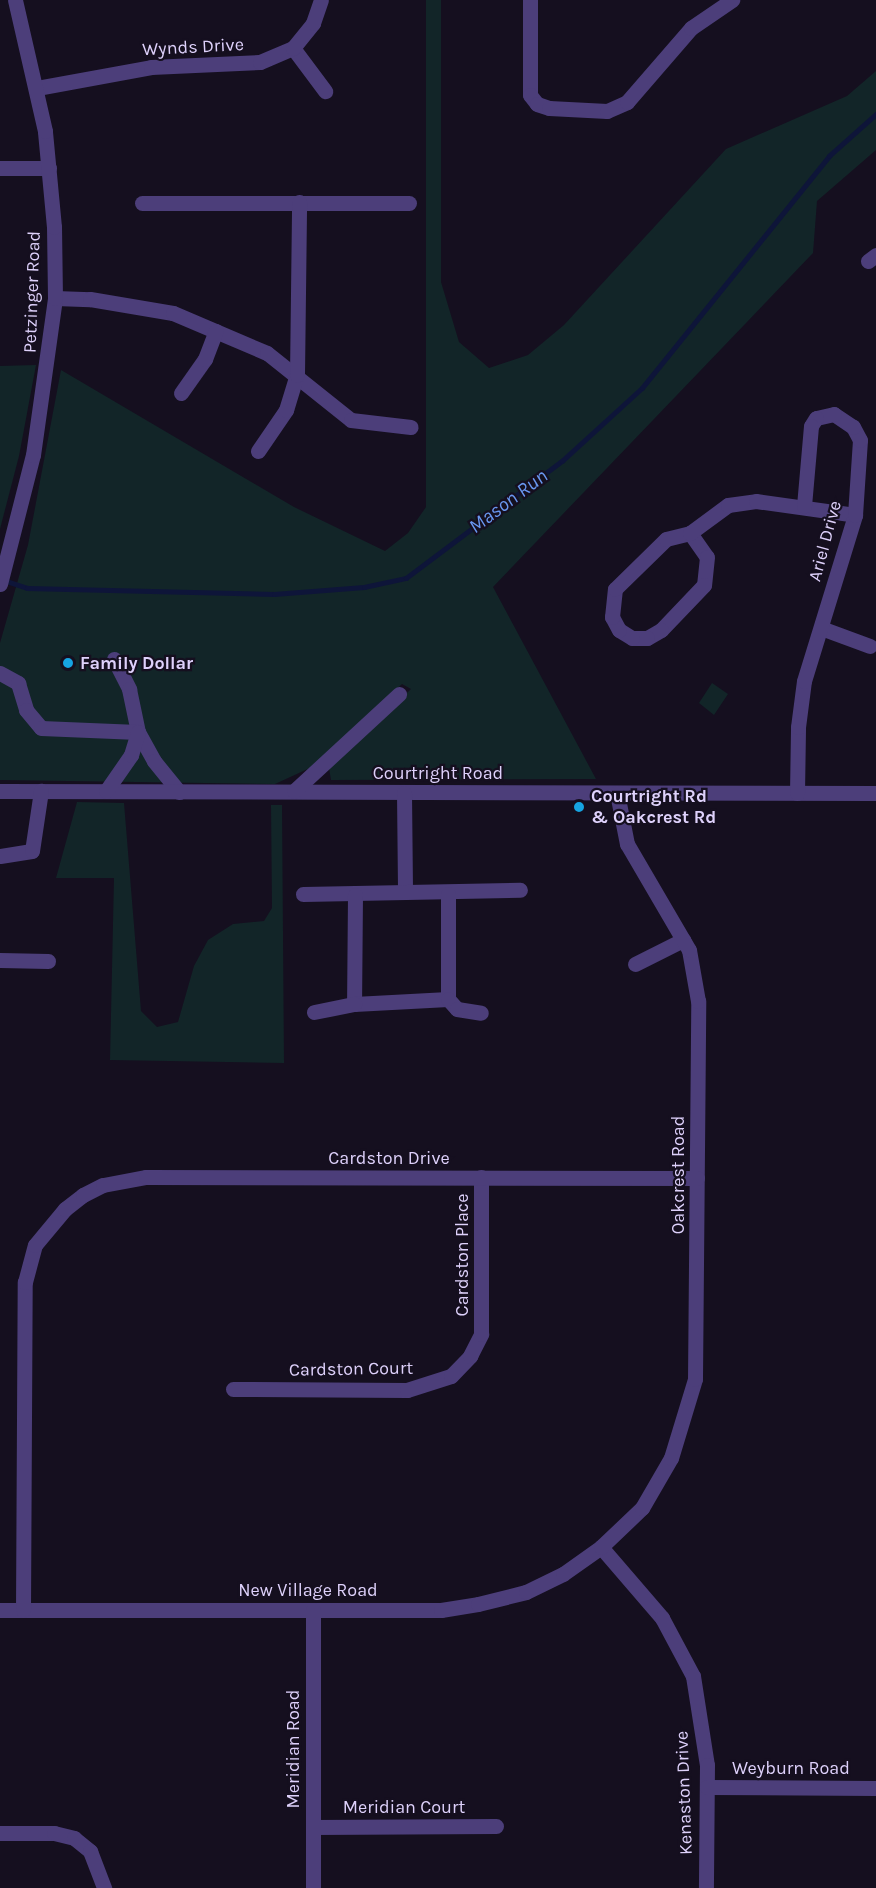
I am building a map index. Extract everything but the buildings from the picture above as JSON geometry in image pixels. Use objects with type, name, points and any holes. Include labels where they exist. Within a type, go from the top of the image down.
[{"type":"street","name":"Petzinger Road","points":[[2,579],[33,455],[55,298],[49,168],[37,88],[15,0]]},
{"type":"street","points":[[321,0],[313,23],[293,48],[325,91]]},
{"type":"street","points":[[530,0],[530,94],[537,104],[549,108],[617,108],[643,86],[691,28],[732,0]]},
{"type":"street","name":"Wynds Drive","points":[[37,88],[151,67],[248,65],[293,48]]},
{"type":"street","points":[[0,168],[49,168]]},
{"type":"street","points":[[258,451],[286,410],[297,375],[299,202]]},
{"type":"street","points":[[142,203],[409,203]]},
{"type":"street","points":[[55,298],[90,299],[173,313],[267,353],[351,420],[411,427]]},
{"type":"street","points":[[181,393],[205,359],[216,331]]},
{"type":"street","name":"Ariel Drive","points":[[797,793],[798,727],[804,681],[855,515],[860,440],[853,428],[834,414],[824,414],[811,426],[804,506]]},
{"type":"street","points":[[690,533],[707,557],[704,585],[661,630],[647,638],[632,638],[619,630],[612,617],[615,589],[666,539],[690,533],[728,506],[756,501],[855,515]]},
{"type":"street","points":[[821,628],[874,643]]},
{"type":"street","points":[[114,658],[129,689],[138,732],[154,761],[179,792]]},
{"type":"street","points":[[0,673],[18,683],[26,710],[41,728],[138,732]]},
{"type":"street","points":[[294,791],[399,694]]},
{"type":"street","points":[[106,791],[131,755],[138,732]]},
{"type":"street","name":"Courtright Road","points":[[0,791],[876,793]]},
{"type":"street","points":[[0,856],[32,851],[41,791]]},
{"type":"street","points":[[404,793],[405,892]]},
{"type":"street","name":"Oakcrest Road","points":[[602,1547],[642,1508],[657,1485],[690,1406],[697,1349],[698,1000],[696,975],[683,940],[627,844],[617,793]]},
{"type":"street","points":[[303,894],[356,895],[405,892],[448,894],[520,890]]},
{"type":"street","points":[[448,894],[448,999],[457,1009],[481,1013]]},
{"type":"street","points":[[354,1004],[356,895]]},
{"type":"street","points":[[634,964],[683,940]]},
{"type":"street","points":[[0,960],[48,961]]},
{"type":"street","points":[[314,1012],[354,1004],[448,999]]},
{"type":"street","name":"Cardston Drive","points":[[23,1610],[25,1282],[35,1245],[65,1209],[83,1195],[102,1185],[146,1177],[697,1178]]},
{"type":"street","name":"Cardston Place","points":[[464,1364],[476,1345],[482,1323],[481,1178]]},
{"type":"street","name":"Cardston Court","points":[[233,1389],[407,1390],[438,1383],[464,1364]]},
{"type":"street","name":"New Village Road","points":[[0,1610],[441,1610],[526,1592],[562,1574],[602,1547]]},
{"type":"street","name":"Kenaston Drive","points":[[602,1547],[662,1618],[693,1676],[704,1735],[707,1787],[706,1888]]},
{"type":"street","name":"Meridian Road","points":[[313,1610],[313,1888]]},
{"type":"street","name":"Weyburn Road","points":[[707,1787],[876,1788]]},
{"type":"street","name":"Meridian Court","points":[[313,1827],[496,1826]]},
{"type":"street","points":[[0,1833],[54,1833],[74,1838],[90,1851],[104,1888]]},
{"type":"green space","points":[[426,0],[441,0],[441,282],[459,342],[489,368],[528,355],[564,325],[726,149],[847,96],[876,71],[876,150],[817,201],[813,253],[493,587],[596,779],[331,780],[329,768],[411,689],[402,684],[312,767],[275,784],[0,780],[0,643],[28,545],[61,370],[294,507],[385,551],[408,533],[426,507]]},
{"type":"green space","points":[[36,365],[19,456],[0,529],[0,366]]},
{"type":"green space","points":[[712,683],[728,694],[714,715],[699,703]]},
{"type":"green space","points":[[77,802],[124,803],[141,1011],[157,1027],[178,1022],[194,966],[208,940],[233,924],[264,921],[272,908],[271,805],[282,805],[284,1063],[110,1060],[114,878],[56,878]]},
{"type":"waterway","name":"Mason Run","points":[[3,580],[27,588],[274,594],[364,587],[406,578],[562,461],[642,388],[829,156],[876,114]]},
{"type":"place","name":"Family Dollar","points":[[68,663]]},
{"type":"place","name":"Courtright Rd & Oakcrest Rd","points":[[579,807]]}]
